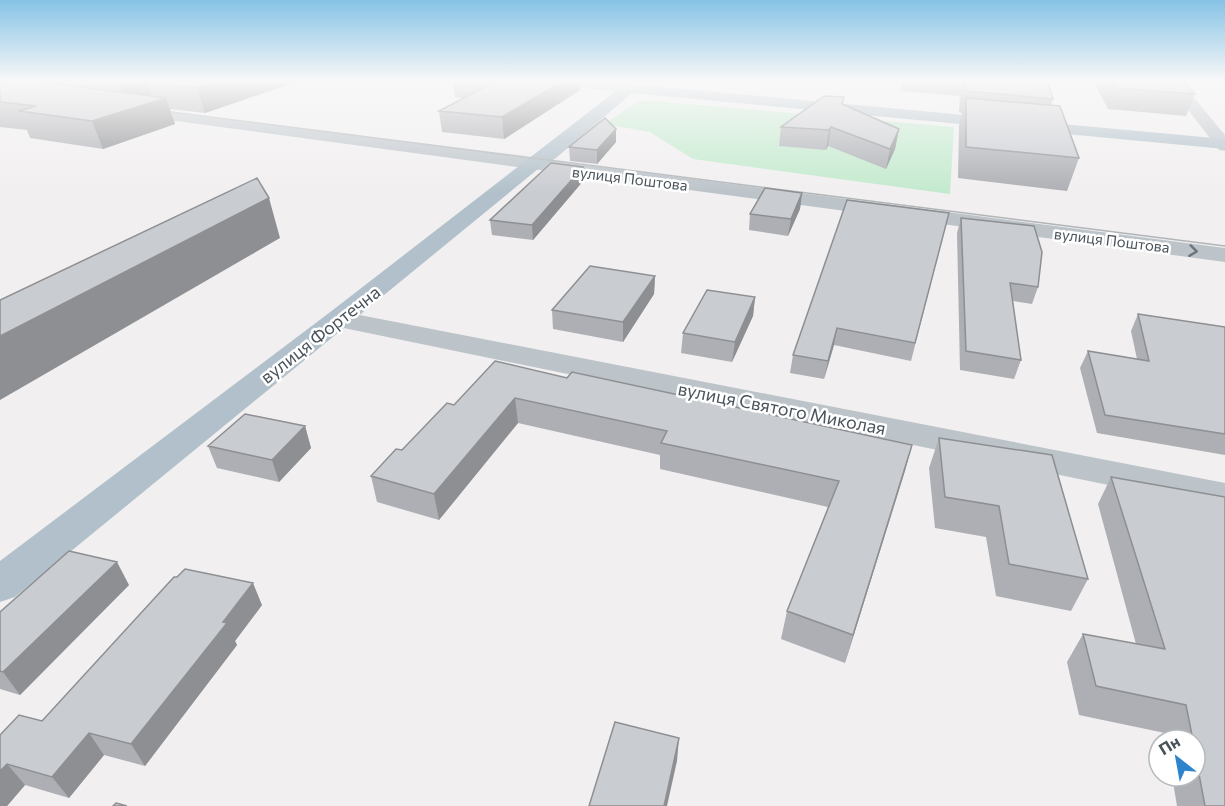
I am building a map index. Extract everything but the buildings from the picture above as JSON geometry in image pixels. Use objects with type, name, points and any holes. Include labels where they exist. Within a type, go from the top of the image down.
[{"type":"main road","name":"вулиця Фортечна","points":[[0,585],[591,119]]},
{"type":"main road","points":[[991,119],[1223,141]]},
{"type":"main road","points":[[1014,119],[1223,141]]},
{"type":"street","name":"вулиця Поштова","points":[[210,119],[540,160],[1225,238]]},
{"type":"street","name":"вулиця Поштова","points":[[255,119],[1225,255]]},
{"type":"street","points":[[1204,119],[1223,141]]},
{"type":"street","name":"вулиця Святого Миколая","points":[[339,319],[1225,496]]},
{"type":"green space","points":[[612,119],[857,119],[954,127],[950,194],[693,159],[650,132],[604,124]]},
{"type":"tram line","points":[[223,119],[1225,246]]}]
